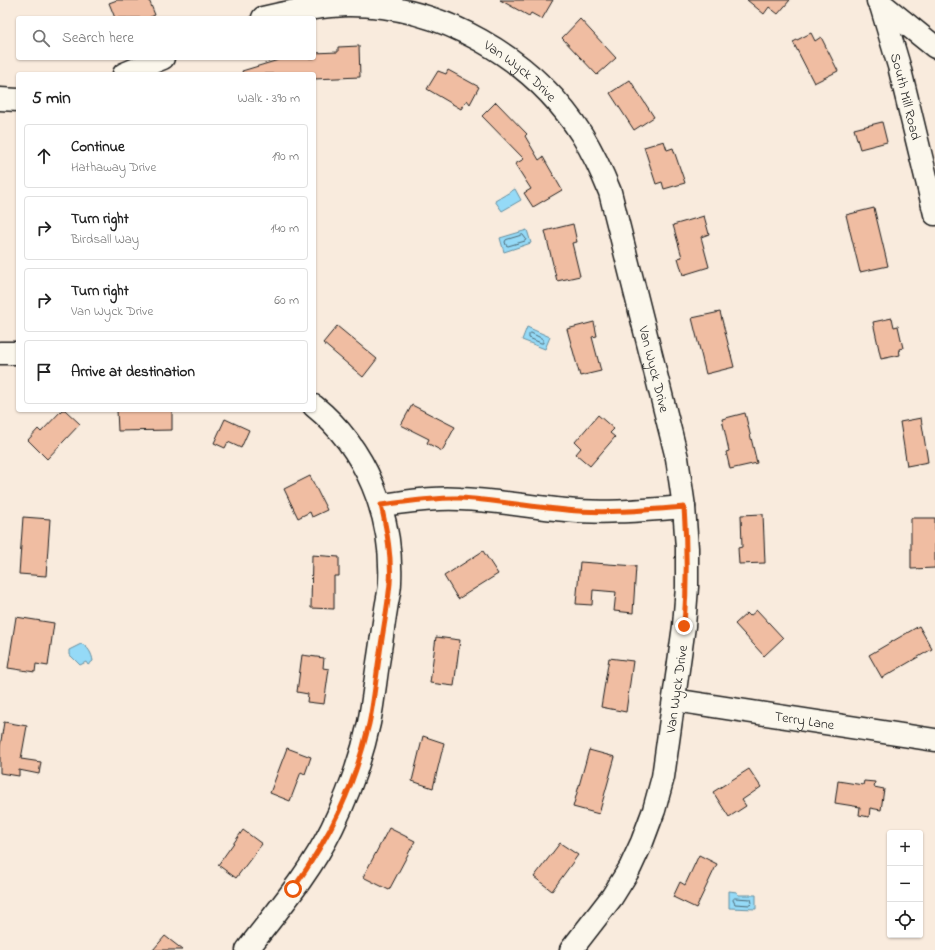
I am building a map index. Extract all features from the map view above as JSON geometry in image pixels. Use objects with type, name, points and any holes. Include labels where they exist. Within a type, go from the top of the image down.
[{"type":"street","points":[[879,1],[935,47]]},
{"type":"street","name":"South Mill Road","points":[[879,1],[899,66],[935,214]]},
{"type":"street","name":"Van Wyck Drive","points":[[271,16],[290,11],[319,7],[349,5],[385,8],[407,12],[435,20],[488,44],[517,63],[542,86],[565,111],[582,135],[610,192],[677,458],[684,507],[687,548],[687,587],[684,626],[663,777],[654,810],[630,868],[612,897],[571,950]]},
{"type":"street","points":[[129,72],[158,60]]},
{"type":"street","points":[[0,99],[16,100]]},
{"type":"street","points":[[0,353],[16,353]]},
{"type":"street","points":[[247,950],[313,861],[340,811],[358,765],[369,723],[390,584],[390,558],[387,532],[381,505],[369,475],[354,450],[336,426],[316,408]]},
{"type":"street","points":[[381,505],[423,499],[458,498],[487,500],[566,510],[602,512],[684,507]]},
{"type":"street","name":"Terry Lane","points":[[674,700],[935,740]]},
{"type":"water","points":[[515,189],[521,200],[502,211],[495,201]]},
{"type":"water","points":[[527,230],[531,243],[504,252],[500,238]]},
{"type":"water","points":[[527,327],[550,337],[545,349],[522,340]]},
{"type":"water","points":[[81,644],[88,648],[92,656],[93,661],[88,665],[86,662],[80,665],[69,655],[69,650]]},
{"type":"water","points":[[729,891],[737,892],[738,895],[756,895],[756,909],[729,908]]},
{"type":"building","points":[[117,0],[149,0],[155,15],[114,16],[109,3]]},
{"type":"building","points":[[500,0],[553,0],[542,19],[531,13],[529,16]]},
{"type":"building","points":[[747,0],[790,0],[778,14],[769,7],[764,14]]},
{"type":"building","points":[[580,19],[616,58],[597,75],[562,38]]},
{"type":"building","points":[[811,33],[815,41],[821,37],[838,71],[814,83],[793,42]]},
{"type":"building","points":[[359,46],[360,77],[316,79],[316,72],[242,71],[278,60],[316,60],[316,53],[338,52],[338,47]]},
{"type":"building","points":[[448,70],[479,87],[470,104],[467,100],[461,109],[427,89],[438,71],[446,74]]},
{"type":"building","points":[[630,80],[654,117],[634,130],[610,93]]},
{"type":"building","points":[[496,102],[527,134],[525,136],[539,160],[543,157],[562,190],[533,207],[524,193],[531,189],[515,164],[524,159],[482,116]]},
{"type":"building","points":[[882,122],[887,142],[860,149],[854,129]]},
{"type":"building","points":[[664,141],[667,150],[673,148],[685,183],[664,189],[662,182],[656,184],[644,147]]},
{"type":"building","points":[[874,208],[888,266],[860,272],[846,215]]},
{"type":"building","points":[[704,216],[709,234],[701,237],[709,267],[683,275],[678,258],[682,257],[673,225]]},
{"type":"building","points":[[573,224],[577,242],[572,243],[580,276],[557,281],[545,231]]},
{"type":"building","points":[[720,312],[734,367],[706,374],[692,318]]},
{"type":"building","points":[[892,318],[894,327],[898,326],[903,348],[899,349],[900,355],[881,359],[873,322]]},
{"type":"building","points":[[594,322],[597,336],[592,337],[601,371],[580,376],[567,329]]},
{"type":"building","points":[[337,326],[377,359],[363,377],[323,343]]},
{"type":"building","points":[[412,405],[455,427],[442,451],[427,443],[429,439],[401,425]]},
{"type":"building","points":[[60,412],[67,412],[80,424],[47,459],[28,440],[38,429],[41,432]]},
{"type":"building","points":[[117,412],[172,412],[172,430],[118,431]]},
{"type":"building","points":[[745,413],[757,463],[730,469],[726,452],[729,451],[722,419]]},
{"type":"building","points":[[598,415],[614,429],[610,433],[615,437],[590,466],[576,454],[581,448],[575,442]]},
{"type":"building","points":[[921,418],[928,462],[907,466],[900,422]]},
{"type":"building","points":[[225,419],[249,430],[241,448],[228,442],[225,448],[214,443]]},
{"type":"building","points":[[310,476],[327,510],[312,517],[310,512],[298,518],[284,489]]},
{"type":"building","points":[[763,514],[765,563],[739,564],[738,548],[742,547],[741,515]]},
{"type":"building","points":[[23,517],[50,519],[46,576],[19,574]]},
{"type":"building","points":[[911,518],[935,518],[935,568],[911,569]]},
{"type":"building","points":[[483,551],[498,574],[458,599],[444,576]]},
{"type":"building","points":[[312,555],[339,557],[339,576],[334,576],[334,609],[311,608]]},
{"type":"building","points":[[580,562],[636,566],[633,613],[614,611],[616,592],[593,590],[592,605],[576,604]]},
{"type":"building","points":[[757,610],[783,638],[764,656],[735,624],[747,613],[750,616]]},
{"type":"building","points":[[16,617],[54,623],[48,666],[36,664],[35,672],[8,668]]},
{"type":"building","points":[[919,626],[932,649],[882,678],[869,655]]},
{"type":"building","points":[[436,637],[460,640],[454,686],[430,683]]},
{"type":"building","points":[[302,655],[324,658],[323,668],[329,669],[324,704],[307,702],[308,694],[297,692]]},
{"type":"building","points":[[609,658],[633,661],[626,712],[601,707]]},
{"type":"building","points":[[4,722],[27,726],[21,759],[41,762],[39,774],[19,770],[19,776],[0,773],[0,747]]},
{"type":"building","points":[[423,736],[444,743],[433,788],[412,781]]},
{"type":"building","points":[[287,748],[311,757],[305,774],[301,772],[290,801],[270,793]]},
{"type":"building","points":[[589,750],[615,757],[599,814],[573,807]]},
{"type":"building","points":[[749,769],[761,787],[742,800],[746,806],[729,817],[713,792]]},
{"type":"building","points":[[838,781],[863,785],[864,781],[875,782],[874,787],[884,789],[881,810],[870,808],[869,817],[859,815],[860,807],[835,803]]},
{"type":"building","points":[[389,828],[415,841],[389,890],[363,877]]},
{"type":"building","points":[[243,830],[262,844],[236,878],[218,865]]},
{"type":"building","points":[[560,843],[578,855],[552,891],[534,877]]},
{"type":"building","points":[[699,855],[717,864],[696,908],[673,897],[680,882],[685,885]]},
{"type":"building","points":[[165,936],[183,950],[153,950]]},
{"type":"route","points":[[293,889],[313,861],[331,830],[346,798],[358,765],[369,723],[390,584],[390,558],[387,532],[381,505],[423,499],[458,498],[487,500],[566,510],[602,512],[684,507],[687,548],[687,587],[684,626]]}]
